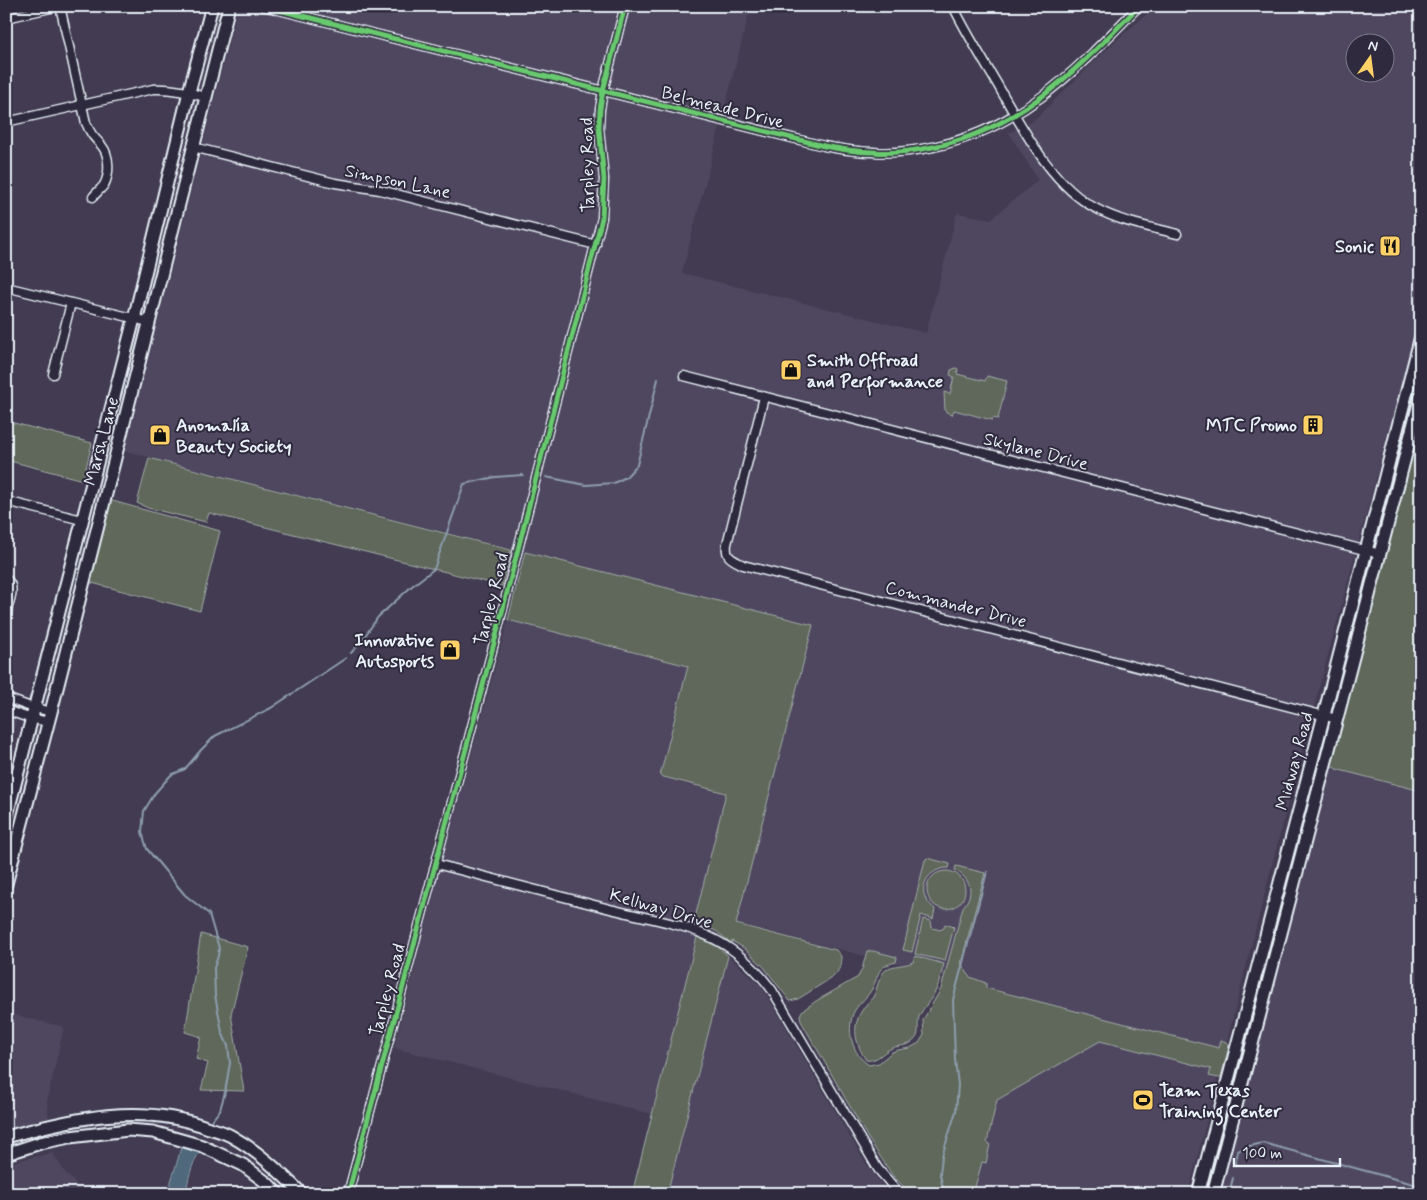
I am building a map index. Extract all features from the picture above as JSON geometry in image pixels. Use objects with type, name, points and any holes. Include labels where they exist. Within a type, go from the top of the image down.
[{"type":"main road","name":"Marsh Lane","points":[[6,819],[212,6]]},
{"type":"main road","name":"Marsh Lane","points":[[6,884],[50,717],[229,6]]},
{"type":"main road","name":"Midway Road","points":[[1198,1194],[1367,551],[1421,336]]},
{"type":"main road","name":"Midway Road","points":[[1213,1194],[1421,396]]},
{"type":"main road","points":[[1403,406],[1417,409]]},
{"type":"main road","points":[[1265,939],[1279,943]]},
{"type":"main road","points":[[1226,1088],[1240,1092]]},
{"type":"main road","points":[[6,1137],[55,1123],[122,1114],[155,1115],[194,1122],[229,1135],[260,1155],[302,1194]]},
{"type":"main road","points":[[153,1132],[155,1115]]},
{"type":"main road","points":[[6,1154],[70,1137],[128,1130],[153,1132],[202,1146],[243,1165],[267,1182],[278,1194]]},
{"type":"street","points":[[6,18],[60,6],[86,123],[89,131],[106,152],[108,160],[108,170],[104,185],[93,197]]},
{"type":"street","name":"Belmeade Drive","points":[[263,6],[824,146],[873,152],[912,151],[940,146],[982,132],[1016,116],[1049,92],[1081,64],[1140,6]]},
{"type":"street","name":"Tarpley Road","points":[[348,1194],[501,616],[596,245],[604,202],[604,179],[599,128],[600,109],[625,6]]},
{"type":"street","points":[[953,6],[1016,116],[1058,179],[1096,209],[1131,222],[1177,234]]},
{"type":"street","points":[[6,122],[153,89],[166,88],[206,96]]},
{"type":"street","name":"Simpson Lane","points":[[193,147],[335,183],[380,190],[596,245]]},
{"type":"street","points":[[6,287],[149,322]]},
{"type":"street","points":[[53,374],[71,303]]},
{"type":"street","name":"Skylane Drive","points":[[684,376],[1380,554]]},
{"type":"street","name":"Commander Drive","points":[[764,397],[727,544],[726,552],[730,558],[743,565],[1337,718]]},
{"type":"street","points":[[6,500],[82,520]]},
{"type":"street","points":[[6,613],[13,588],[8,580]]},
{"type":"street","points":[[6,698],[34,713]]},
{"type":"street","points":[[6,710],[50,717]]},
{"type":"street","name":"Kellway Drive","points":[[436,864],[681,927],[714,939],[728,947],[753,968],[772,990],[874,1162],[900,1194]]},
{"type":"shaded area","points":[[238,6],[751,6],[682,273],[926,333],[957,213],[991,219],[1038,180],[1009,133],[1033,121],[1120,37],[1157,6],[1421,6],[1421,311],[1284,818],[1188,1194],[966,1194],[1017,995],[736,923],[812,625],[125,451]]},
{"type":"shaded area","points":[[508,620],[688,666],[660,776],[727,793],[694,922],[696,940],[652,1114],[394,1048]]},
{"type":"shaded area","points":[[6,717],[16,721],[6,758]]},
{"type":"shaded area","points":[[1330,766],[1421,789],[1421,1194],[1219,1194]]},
{"type":"shaded area","points":[[728,956],[762,987],[866,1164],[889,1194],[667,1194]]},
{"type":"shaded area","points":[[6,1013],[64,1027],[47,1101],[49,1122],[6,1130]]},
{"type":"shaded area","points":[[53,1153],[64,1171],[89,1194],[6,1194],[6,1163]]},
{"type":"green space","points":[[958,369],[957,374],[985,381],[987,376],[1007,381],[998,419],[993,418],[992,420],[954,410],[952,415],[945,411],[944,392],[950,394],[954,377],[950,375],[951,370]]},
{"type":"green space","points":[[1421,417],[1421,791],[1330,766]]},
{"type":"green space","points":[[6,421],[92,443],[83,480],[6,460]]},
{"type":"green space","points":[[149,458],[511,550],[502,586],[209,513],[206,522],[148,508],[137,503]]},
{"type":"green space","points":[[109,500],[220,531],[200,611],[88,582]]},
{"type":"green space","points":[[525,552],[813,625],[736,924],[836,950],[841,956],[841,962],[839,970],[833,977],[798,999],[790,1001],[763,966],[744,948],[732,941],[731,943],[716,931],[694,922],[726,793],[660,776],[688,666],[508,620]]},
{"type":"green space","points":[[927,858],[950,864],[949,868],[938,870],[929,876],[926,881],[924,886],[925,897],[935,909],[933,919],[921,915],[912,952],[903,950]]},
{"type":"green space","points":[[956,866],[985,873],[961,963],[970,977],[986,983],[986,988],[1219,1048],[1221,1040],[1228,1043],[1229,1046],[1221,1077],[1209,1076],[1211,1069],[1100,1041],[997,1100],[987,1142],[990,1144],[986,1163],[982,1162],[973,1194],[911,1194],[893,1176],[868,1138],[801,1021],[800,1015],[802,1011],[816,1001],[858,977],[867,951],[873,951],[897,957],[896,962],[885,966],[880,971],[870,992],[855,1010],[851,1025],[854,1048],[863,1061],[869,1065],[879,1063],[892,1052],[910,1048],[919,1043],[924,1035],[923,1020],[941,989],[963,907],[969,897],[968,882],[955,870]]},
{"type":"green space","points":[[946,871],[960,876],[965,890],[960,904],[946,909],[932,904],[927,890],[932,876]]},
{"type":"green space","points":[[923,919],[931,921],[932,928],[940,930],[944,928],[945,924],[954,927],[945,961],[915,954]]},
{"type":"green space","points":[[201,934],[248,947],[231,1014],[244,1091],[201,1090],[208,1063],[196,1059],[201,1037],[185,1032]]},
{"type":"green space","points":[[697,937],[718,947],[728,956],[667,1194],[632,1194]]},
{"type":"green space","points":[[915,956],[944,964],[939,984],[919,1017],[917,1037],[910,1044],[892,1048],[876,1058],[866,1060],[857,1041],[856,1028],[859,1015],[873,997],[884,972],[889,968],[913,962]]},
{"type":"water","points":[[181,1147],[199,1153],[190,1172],[186,1194],[167,1194],[178,1159]]},
{"type":"waterway","points":[[546,477],[586,485],[614,483],[626,477],[637,465],[658,379]]},
{"type":"waterway","points":[[351,653],[378,617],[434,569],[464,484],[495,477],[523,475]]},
{"type":"waterway","points":[[210,1123],[220,1110],[230,1063],[228,1046],[222,1032],[215,995],[214,968],[219,948],[209,914],[185,895],[147,849],[142,832],[144,811],[155,793],[171,775],[185,769],[215,736],[271,708],[346,658]]},
{"type":"waterway","points":[[944,1194],[940,1174],[942,1156],[956,1111],[958,1085],[955,1060],[953,1000],[987,872]]},
{"type":"waterway","points":[[1235,1165],[1238,1151],[1245,1147],[1263,1143],[1421,1186]]},
{"type":"waterway","points":[[1229,1194],[1233,1178]]},
{"type":"cycle path","points":[[263,6],[824,146],[854,151],[888,153],[933,147],[965,138],[994,126],[1021,111],[1070,73],[1139,6]]},
{"type":"cycle path","points":[[348,1194],[497,632],[602,218],[604,179],[599,128],[600,109],[625,6]]},
{"type":"place","name":"Sonic","points":[[1390,246]]},
{"type":"place","name":"Smith Offroad and Performance","points":[[791,370]]},
{"type":"place","name":"MTC Promo","points":[[1313,425]]},
{"type":"place","name":"Anomalía Beauty Society","points":[[160,435]]},
{"type":"place","name":"Innovative Autosports","points":[[450,650]]},
{"type":"place","name":"Team Texas Training Center","points":[[1143,1100]]}]
